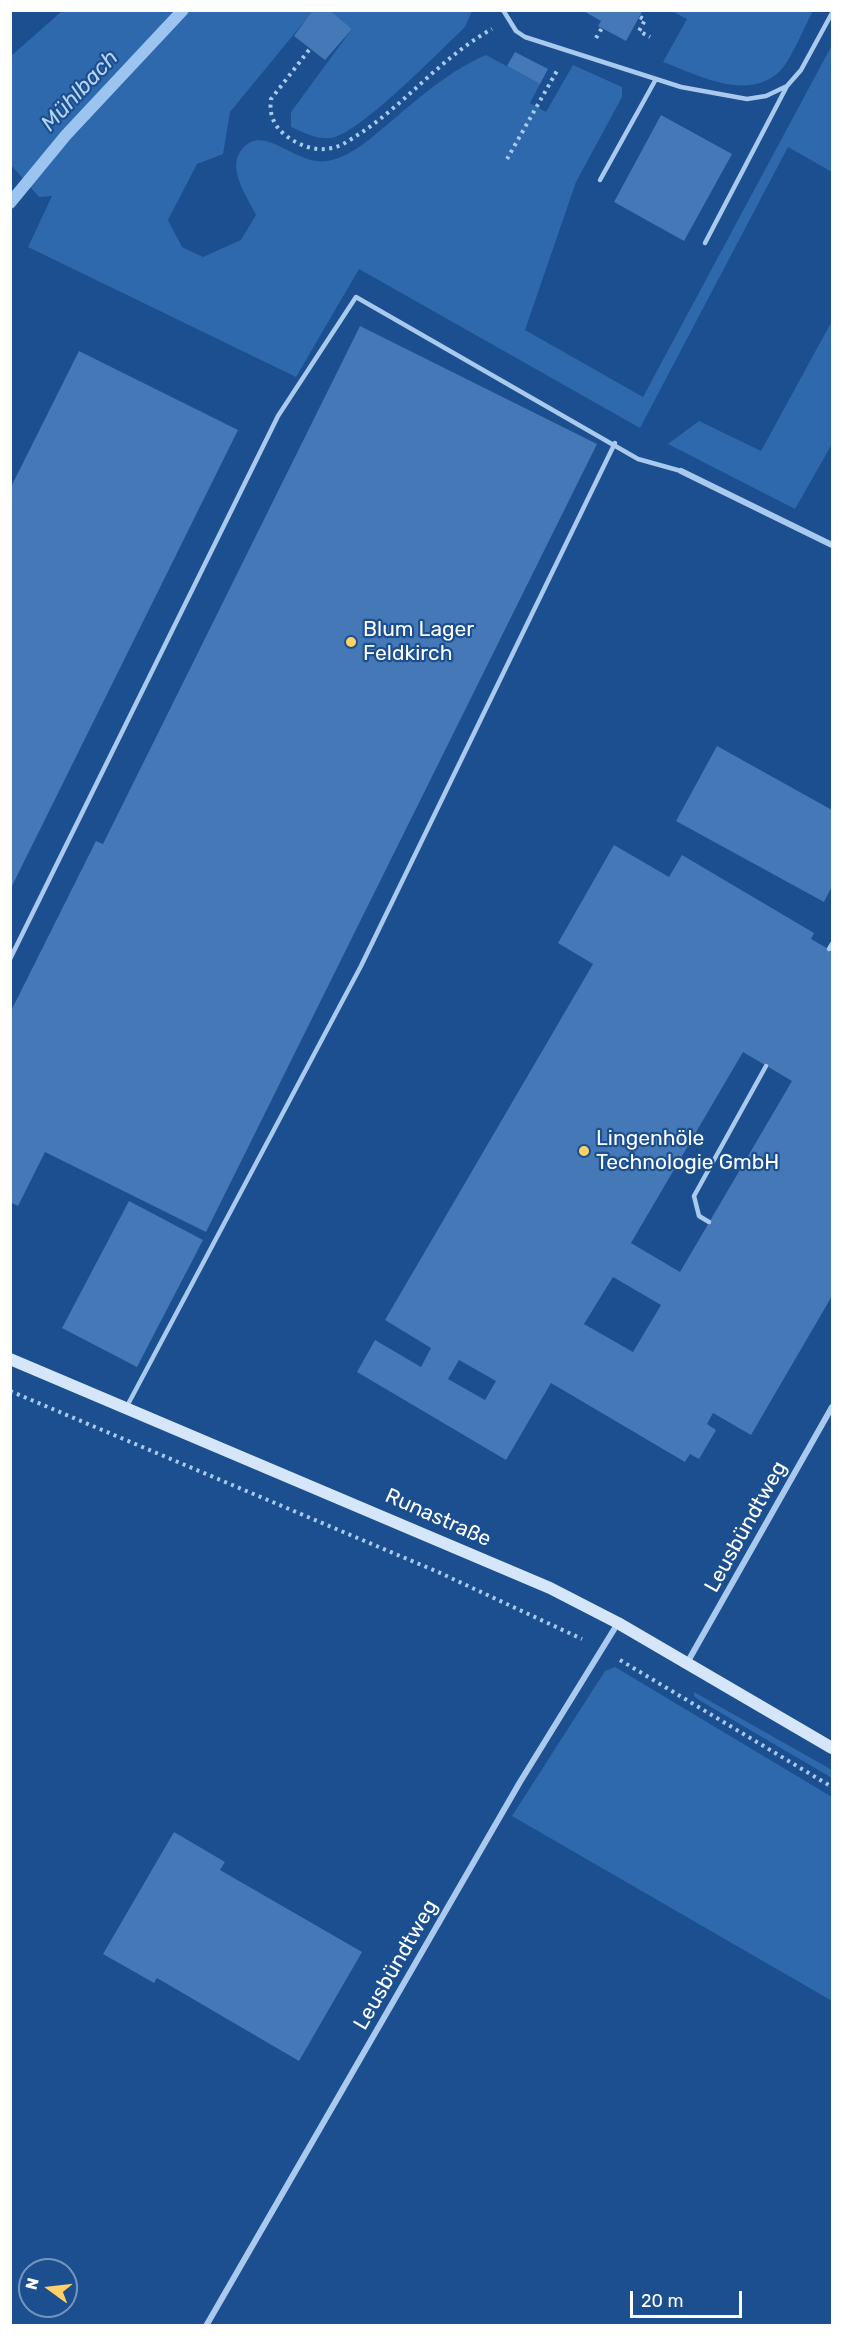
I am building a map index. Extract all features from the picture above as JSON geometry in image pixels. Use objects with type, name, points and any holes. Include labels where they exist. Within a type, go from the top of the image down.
[{"type":"street","points":[[681,471],[786,525],[832,545]]},
{"type":"street","name":"Runastraße","points":[[10,1359],[540,1584],[618,1623],[832,1749]]},
{"type":"street","name":"Leusbündtweg","points":[[687,1664],[832,1407]]},
{"type":"street","name":"Leusbündtweg","points":[[206,2325],[520,1782],[618,1623]]},
{"type":"lane","points":[[504,10],[516,31],[525,37],[681,87],[747,99],[766,96],[787,86]]},
{"type":"lane","points":[[705,243],[787,86],[801,70],[832,12]]},
{"type":"lane","points":[[600,180],[656,79]]},
{"type":"lane","points":[[10,958],[278,416],[356,297],[615,443],[638,459],[681,471]]},
{"type":"lane","points":[[126,1408],[361,966],[615,443]]},
{"type":"lane","points":[[829,950],[832,944]]},
{"type":"lane","points":[[709,1222],[699,1216],[694,1196],[766,1066]]},
{"type":"path","points":[[640,17],[645,20],[639,31],[651,38]]},
{"type":"path","points":[[309,50],[272,99],[270,108],[272,120],[293,141],[317,149],[332,148],[342,145],[375,123],[486,32],[509,20]]},
{"type":"path","points":[[507,159],[568,51]]},
{"type":"path","points":[[10,1391],[438,1572],[603,1649],[832,1787]]},
{"type":"shaded area","points":[[813,10],[784,67],[766,81],[752,85],[721,83],[663,62],[687,19],[671,11]]},
{"type":"shaded area","points":[[62,11],[313,11],[230,112],[223,154],[197,164],[168,220],[182,247],[203,257],[241,240],[256,215],[239,182],[236,164],[243,148],[252,141],[262,140],[272,143],[307,159],[332,160],[348,154],[363,144],[447,77],[486,55],[540,84],[530,103],[546,112],[573,65],[622,87],[622,97],[576,182],[525,330],[643,397],[832,45],[832,172],[788,147],[640,428],[359,269],[296,377],[28,247],[52,196],[39,197],[11,165],[11,56]]},
{"type":"shaded area","points":[[329,11],[472,11],[465,27],[379,108],[344,133],[331,138],[321,138],[291,127],[291,112],[352,29]]},
{"type":"shaded area","points":[[832,321],[832,444],[795,509],[668,444],[699,421],[761,451]]},
{"type":"shaded area","points":[[615,1667],[832,1797],[832,2001],[512,1816],[605,1671]]},
{"type":"shaded area","points":[[694,1692],[832,1770],[832,1778],[699,1700],[694,1696]]},
{"type":"building","points":[[313,10],[329,10],[352,29],[325,60],[294,36]]},
{"type":"building","points":[[582,10],[643,10],[626,41],[598,26],[601,21]]},
{"type":"building","points":[[515,52],[548,69],[540,84],[507,66]]},
{"type":"building","points":[[661,115],[732,154],[684,241],[614,202]]},
{"type":"building","name":"Blum Lager Feldkirch","points":[[360,326],[597,444],[206,1232],[45,1152],[18,1206],[10,1202],[10,1013],[96,841],[103,844]]},
{"type":"building","points":[[79,351],[238,430],[10,890],[10,489]]},
{"type":"building","points":[[717,746],[832,810],[832,886],[824,902],[676,821]]},
{"type":"building","name":"Lingenhöle Technologie GmbH","points":[[614,845],[669,877],[682,855],[814,933],[811,939],[832,951],[832,1296],[751,1435],[713,1413],[707,1424],[716,1430],[699,1459],[690,1454],[685,1462],[551,1383],[506,1460],[357,1372],[375,1340],[421,1367],[431,1348],[385,1320],[593,964],[558,943]],"holes":[[[743,1052],[792,1081],[680,1272],[631,1243]],[[613,1277],[661,1305],[633,1352],[584,1324]],[[459,1360],[496,1381],[485,1400],[448,1379]]]},
{"type":"building","points":[[129,1201],[203,1240],[137,1367],[62,1328]]},
{"type":"building","points":[[174,1832],[225,1862],[220,1870],[362,1952],[299,2061],[157,1978],[154,1983],[103,1954]]},
{"type":"waterway","name":"Mühlbach","points":[[10,203],[66,135],[183,10]]},
{"type":"place","name":"Blum Lager Feldkirch","points":[[351,642]]},
{"type":"place","name":"Lingenhöle Technologie GmbH","points":[[584,1151]]}]
